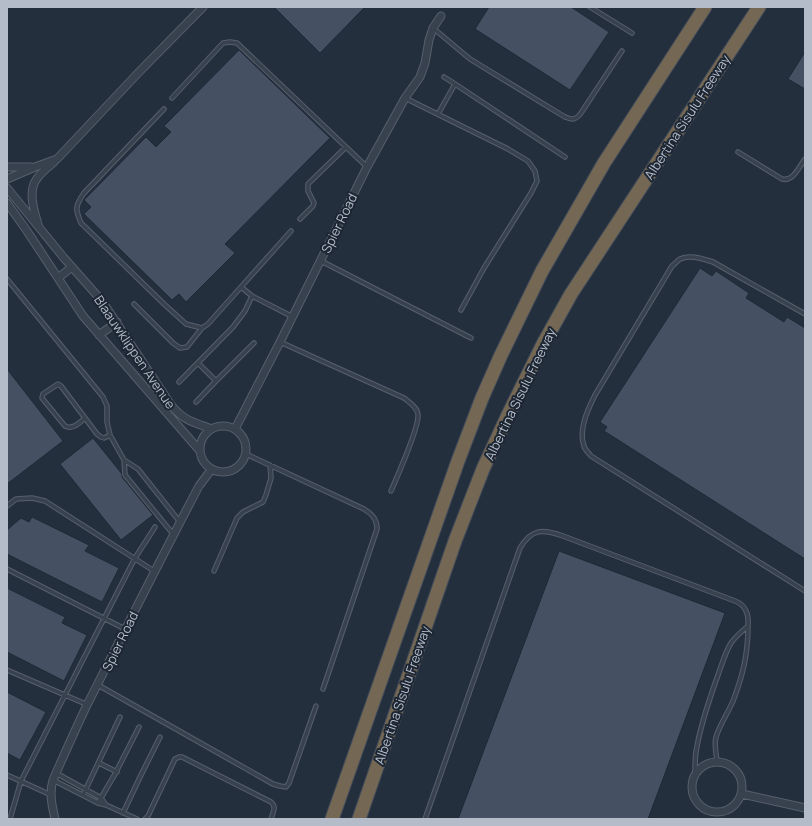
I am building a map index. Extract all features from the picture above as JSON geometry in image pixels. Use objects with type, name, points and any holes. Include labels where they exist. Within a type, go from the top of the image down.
[{"type":"highway","name":"Albertina Sisulu Freeway","points":[[332,819],[458,461],[482,398],[501,355],[542,271],[604,164],[705,7]]},
{"type":"highway","name":"Albertina Sisulu Freeway","points":[[359,819],[455,542],[483,469],[542,346],[571,294],[759,7]]},
{"type":"street","points":[[39,228],[32,200],[32,190],[35,181],[58,159],[140,71],[203,7]]},
{"type":"street","name":"Spier Road","points":[[235,429],[321,261],[367,167],[405,98],[420,77],[425,63],[429,40],[433,28],[441,16]]},
{"type":"street","points":[[7,179],[58,159]]},
{"type":"street","points":[[7,167],[35,167]]},
{"type":"street","name":"Blaauwklippen Avenue","points":[[7,188],[72,267],[102,300],[171,406],[178,414],[187,420],[212,429]]},
{"type":"street","name":"Blaauwklippen Avenue","points":[[7,203],[11,212],[83,316],[200,451]]},
{"type":"street","points":[[58,278],[72,267]]},
{"type":"street","points":[[99,335],[117,322]]},
{"type":"street","points":[[223,426],[229,427],[235,429],[240,434],[244,440],[246,454],[239,467],[225,473],[211,470],[205,465],[200,451],[200,445],[202,438],[212,429],[223,426]]},
{"type":"street","name":"Spier Road","points":[[56,819],[52,807],[51,795],[51,787],[54,776],[154,571],[199,486],[211,470]]},
{"type":"street","points":[[717,761],[732,766],[738,772],[743,786],[742,794],[738,802],[732,808],[724,812],[715,812],[700,806],[694,799],[692,790],[692,782],[695,774],[701,767],[717,761]]},
{"type":"street","points":[[742,794],[805,808]]},
{"type":"lane","points":[[590,7],[632,33]]},
{"type":"lane","points":[[433,28],[470,59],[565,117],[573,119],[576,119],[581,113],[622,52]]},
{"type":"lane","points":[[172,98],[223,43],[237,43],[367,167]]},
{"type":"lane","points":[[444,76],[565,157]]},
{"type":"lane","points":[[438,114],[455,84]]},
{"type":"lane","points":[[405,98],[508,149],[528,161],[535,171],[537,181],[531,193],[484,268],[461,310]]},
{"type":"lane","points":[[164,109],[84,193],[78,202],[77,213],[81,223],[164,304],[186,324],[202,328]]},
{"type":"lane","points":[[300,219],[313,206],[314,203],[308,191],[308,184],[346,147]]},
{"type":"lane","points":[[738,152],[786,180],[794,175],[805,159]]},
{"type":"lane","points":[[134,304],[173,344],[180,348],[187,347],[202,328],[208,324],[291,231]]},
{"type":"lane","points":[[805,314],[713,262],[690,257],[681,259],[672,266],[595,395],[588,409],[584,422],[582,438],[584,448],[591,456],[805,591]]},
{"type":"lane","points":[[321,261],[471,338]]},
{"type":"lane","points":[[7,279],[103,397],[107,406],[107,422],[110,435],[124,460],[125,475],[173,534]]},
{"type":"lane","points":[[241,287],[252,296],[292,317]]},
{"type":"lane","points":[[179,382],[245,312],[252,296]]},
{"type":"lane","points":[[196,402],[254,342]]},
{"type":"lane","points":[[280,342],[404,398],[415,408],[418,414],[416,430],[391,491]]},
{"type":"lane","points":[[198,363],[216,381]]},
{"type":"lane","points":[[85,418],[72,428],[65,426],[42,398],[43,394],[58,384],[62,386],[98,434],[104,438],[110,435]]},
{"type":"lane","points":[[246,454],[364,509],[374,517],[377,523],[378,529],[323,690]]},
{"type":"lane","points":[[124,460],[138,469],[180,522]]},
{"type":"lane","points":[[214,571],[237,518],[243,512],[263,502],[271,478],[270,466]]},
{"type":"lane","points":[[7,506],[16,499],[32,498],[45,501],[154,571]]},
{"type":"lane","points":[[10,819],[21,781],[134,558],[155,527]]},
{"type":"lane","points":[[425,819],[520,548],[530,535],[543,531],[553,532],[735,601],[741,604],[746,610],[748,616],[747,655],[733,702],[719,729],[716,739],[715,749],[717,761]]},
{"type":"lane","points":[[7,569],[125,629]]},
{"type":"lane","points":[[695,774],[696,753],[707,707],[715,682],[731,644],[748,626]]},
{"type":"lane","points":[[7,670],[88,705]]},
{"type":"lane","points":[[98,685],[274,784],[286,787],[289,783],[316,706]]},
{"type":"lane","points":[[83,796],[120,717]]},
{"type":"lane","points":[[98,804],[117,772],[139,727]]},
{"type":"lane","points":[[123,813],[160,737]]},
{"type":"lane","points":[[145,819],[148,816],[173,763],[179,757],[182,757],[274,804],[275,807],[271,819]]},
{"type":"lane","points":[[99,763],[117,772]]},
{"type":"lane","points":[[7,775],[51,795]]},
{"type":"lane","points":[[54,776],[101,798],[106,805]]},
{"type":"lane","points":[[54,776],[83,796],[98,804],[106,805],[137,819]]},
{"type":"building","points":[[274,7],[365,7],[320,53]]},
{"type":"building","points":[[489,7],[571,7],[609,32],[570,90],[475,29]]},
{"type":"building","points":[[239,50],[330,138],[225,244],[235,253],[186,302],[179,294],[172,300],[84,214],[91,207],[84,200],[146,137],[156,147],[171,132],[164,126]]},
{"type":"building","points":[[805,52],[805,89],[788,79]]},
{"type":"building","points":[[700,268],[712,276],[716,271],[749,293],[746,298],[784,322],[787,317],[805,328],[805,559],[604,431],[607,427],[600,422]]},
{"type":"building","points":[[7,369],[63,441],[7,484]]},
{"type":"building","points":[[93,438],[153,515],[121,540],[60,464]]},
{"type":"building","points":[[32,517],[89,545],[85,551],[119,568],[102,602],[7,554],[7,530],[21,518],[29,522]]},
{"type":"building","points":[[559,551],[725,613],[648,819],[458,819]]},
{"type":"building","points":[[7,588],[65,617],[62,623],[87,635],[64,681],[7,652]]},
{"type":"building","points":[[7,692],[46,712],[20,760],[7,753]]}]
